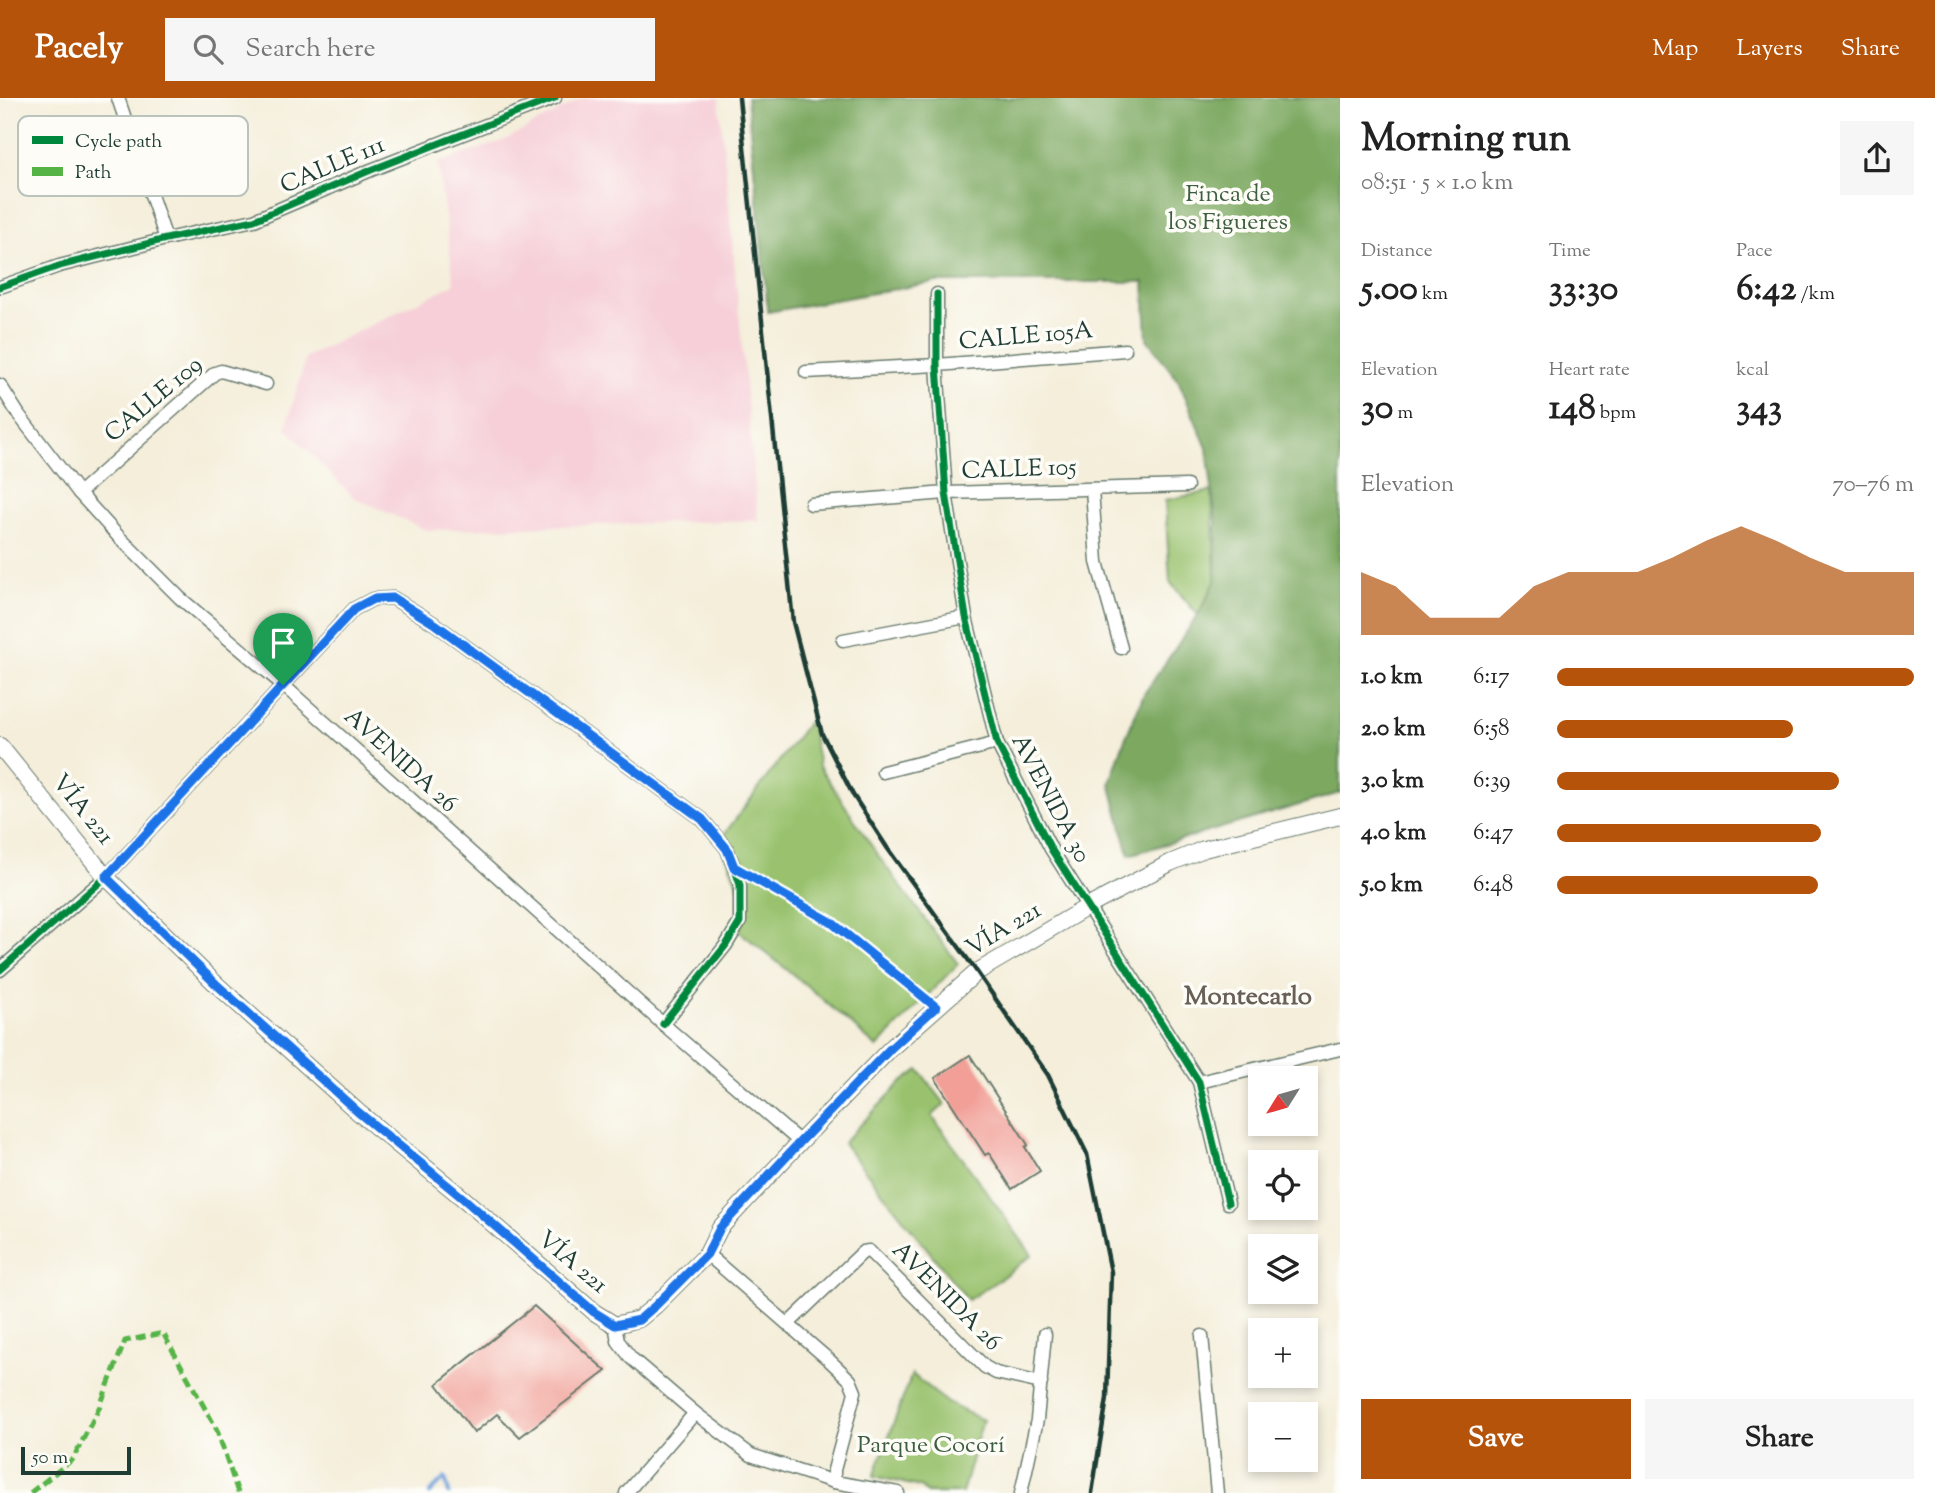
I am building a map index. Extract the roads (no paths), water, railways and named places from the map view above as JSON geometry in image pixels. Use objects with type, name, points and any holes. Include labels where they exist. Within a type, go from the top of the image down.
[{"type":"main road","name":"VÍA 221","points":[[0,746],[106,877],[216,984],[358,1112],[464,1199],[594,1312],[615,1325],[639,1320],[656,1305],[707,1254],[720,1228],[800,1142],[890,1049],[977,972],[1088,906],[1170,863],[1204,849],[1340,816]]},
{"type":"street","points":[[118,98],[124,116]]},
{"type":"street","name":"CALLE 111","points":[[0,287],[59,266],[254,220],[371,170],[555,98]]},
{"type":"street","points":[[151,196],[166,239]]},
{"type":"street","name":"AVENIDA 30","points":[[937,294],[937,365],[946,493],[966,617],[997,743],[1051,849],[1199,1082],[1228,1203]]},
{"type":"street","name":"CALLE 105A","points":[[806,372],[1125,350]]},
{"type":"street","name":"CALLE 109","points":[[79,493],[215,373],[221,371],[266,384]]},
{"type":"street","name":"AVENIDA 26","points":[[0,386],[79,493],[180,598],[283,685],[663,1024],[800,1142]]},
{"type":"street","name":"CALLE 105","points":[[811,504],[946,493],[1187,486]]},
{"type":"street","points":[[1093,489],[1097,562],[1121,648]]},
{"type":"street","points":[[0,970],[106,877],[354,609],[373,599],[393,598],[435,624],[702,819],[727,849],[740,884],[740,922],[726,945],[663,1024]]},
{"type":"street","points":[[843,640],[966,617]]},
{"type":"street","points":[[883,772],[997,743]]},
{"type":"street","points":[[734,867],[831,922],[936,1007]]},
{"type":"street","points":[[1199,1082],[1340,1049]]},
{"type":"street","name":"AVENIDA 26","points":[[788,1324],[863,1252],[869,1251],[985,1367],[996,1373],[1041,1383]]},
{"type":"street","points":[[707,1254],[849,1380],[855,1392],[834,1470],[834,1482]]},
{"type":"street","points":[[615,1325],[618,1341],[631,1358],[695,1413],[751,1455],[834,1482],[898,1493]]},
{"type":"street","points":[[1021,1493],[1037,1420],[1045,1334]]},
{"type":"street","points":[[1202,1336],[1217,1493]]},
{"type":"street","points":[[626,1493],[695,1413]]},
{"type":"waterway","points":[[430,1493],[445,1478],[449,1493]]},
{"type":"railway","points":[[739,98],[793,622],[822,734],[853,795],[888,849],[1048,1075],[1087,1154],[1111,1272],[1107,1398],[1092,1493]]},
{"type":"district","name":"Montecarlo","points":[[1248,997]]},
{"type":"park label","name":"Finca de los Figueres","points":[[1228,209]]},
{"type":"park label","name":"Parque Cocorí","points":[[931,1446]]}]
